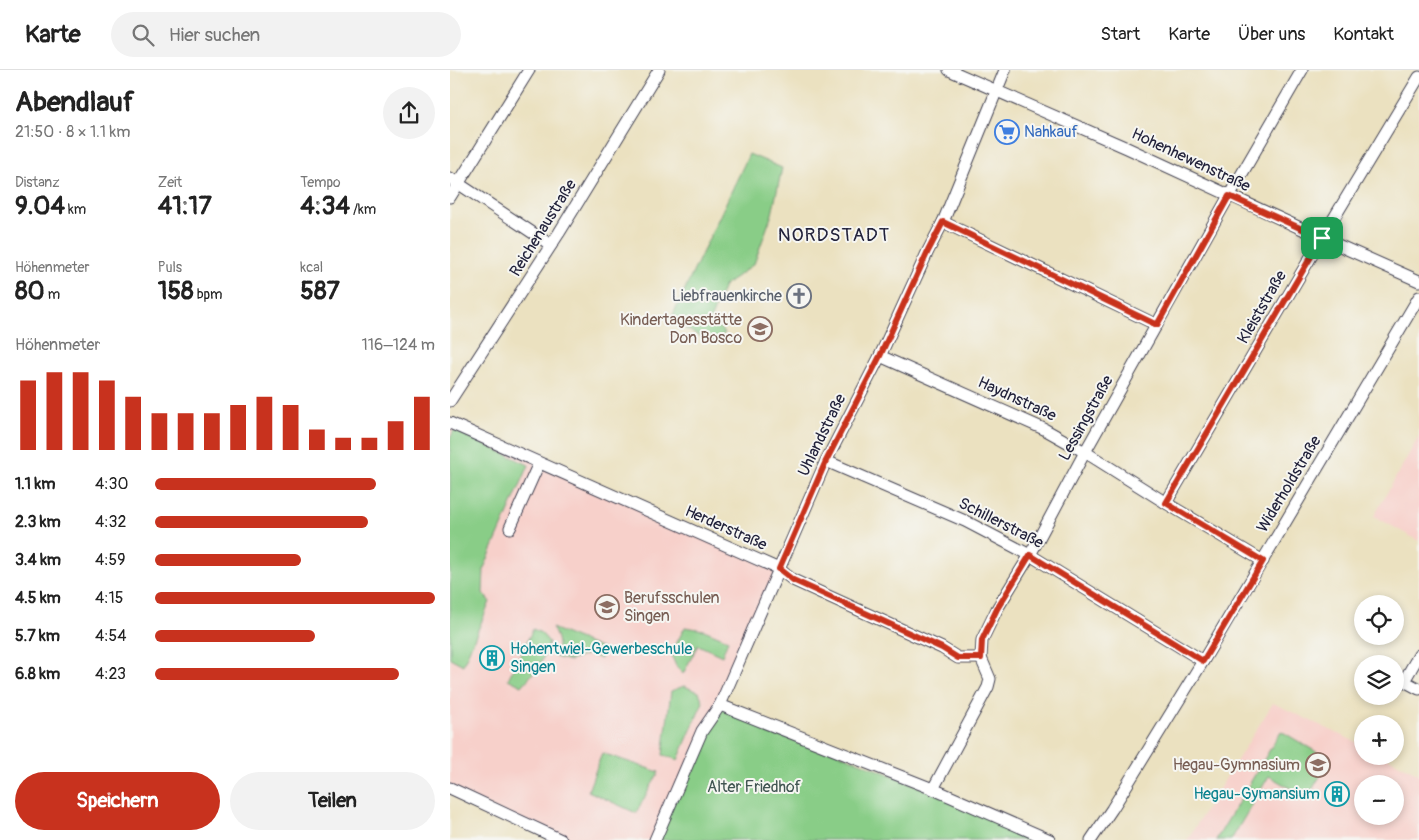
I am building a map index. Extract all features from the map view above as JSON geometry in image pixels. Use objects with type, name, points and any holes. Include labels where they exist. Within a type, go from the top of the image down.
[{"type":"street","points":[[450,197],[454,181],[529,70]]},
{"type":"street","name":"Reichenaustraße","points":[[450,401],[559,233],[659,70]]},
{"type":"street","name":"Hohenhewenstraße","points":[[949,70],[1128,148],[1229,196],[1419,281]]},
{"type":"street","name":"Uhlandstraße","points":[[655,840],[702,731],[720,705],[826,461],[880,356],[943,222],[1005,70]]},
{"type":"street","name":"Lessingstraße","points":[[933,789],[988,687],[990,679],[981,658],[982,640],[997,609],[1030,555],[1085,452],[1302,70]]},
{"type":"street","name":"Kleiststraße","points":[[1166,503],[1419,77]]},
{"type":"street","points":[[454,181],[551,245]]},
{"type":"street","points":[[943,222],[1157,325]]},
{"type":"street","name":"Widerholdstraße","points":[[1091,840],[1203,661],[1419,297]]},
{"type":"street","name":"Haydnstraße","points":[[880,356],[1044,429],[1263,561]]},
{"type":"street","name":"Herderstraße","points":[[450,423],[779,569],[793,580],[942,648],[958,658],[981,658]]},
{"type":"street","name":"Schillerstraße","points":[[826,461],[965,521],[1030,555],[1203,661]]},
{"type":"street","points":[[510,528],[539,463]]},
{"type":"street","points":[[1419,655],[1404,681],[1419,689]]},
{"type":"street","points":[[720,705],[933,789],[1050,840]]},
{"type":"street","points":[[450,788],[561,840]]},
{"type":"shaded area","name":"Berufsschulen Singen","points":[[450,423],[779,569],[655,840],[561,840],[450,788]]},
{"type":"shaded area","points":[[1419,436],[1419,541],[1374,516]]},
{"type":"shaded area","name":"Hegau-Gymnasium","points":[[1273,703],[1354,741],[1354,765],[1402,765],[1419,774],[1419,840],[1187,840]]},
{"type":"green space","points":[[749,154],[782,168],[772,214],[754,264],[724,286],[710,320],[725,333],[714,343],[670,321]]},
{"type":"green space","points":[[454,430],[529,465],[484,568],[483,593],[490,602],[463,665],[450,658],[450,439]]},
{"type":"green space","points":[[685,627],[704,630],[728,640],[722,656],[698,645],[683,674],[676,666],[672,657]]},
{"type":"green space","points":[[552,628],[605,650],[600,659],[588,654],[570,661],[555,657],[558,642]]},
{"type":"green space","points":[[533,629],[541,633],[549,642],[538,666],[522,686],[508,679]]},
{"type":"green space","points":[[684,686],[699,692],[703,702],[678,760],[663,755],[671,691]]},
{"type":"green space","name":"Alter Friedhof","points":[[720,705],[1050,840],[655,840]]},
{"type":"green space","points":[[1281,731],[1330,760],[1307,798],[1269,776],[1231,840],[1216,840]]},
{"type":"green space","points":[[602,753],[659,772],[636,813],[588,791]]},
{"type":"place","name":"Nahkauf","points":[[1007,132]]},
{"type":"place","name":"Liebfrauenkirche","points":[[799,296]]},
{"type":"place","name":"Kindertagesstätte Don Bosco","points":[[760,329]]},
{"type":"place","name":"Berufsschulen Singen","points":[[607,607]]},
{"type":"place","name":"Hohentwiel-Gewerbeschule Singen","points":[[492,658]]},
{"type":"place","name":"Hegau-Gymnasium","points":[[1318,765]]},
{"type":"place","name":"Hegau-Gymansium","points":[[1337,794]]},
{"type":"district","name":"NORDSTADT","points":[[834,235]]},
{"type":"route","points":[[1229,196],[1322,238],[1166,503],[1263,561],[1203,661],[1030,555],[997,609],[982,640],[981,658],[958,658],[942,648],[793,580],[779,569],[826,461],[880,356],[943,222],[1157,325],[1229,196]]}]
